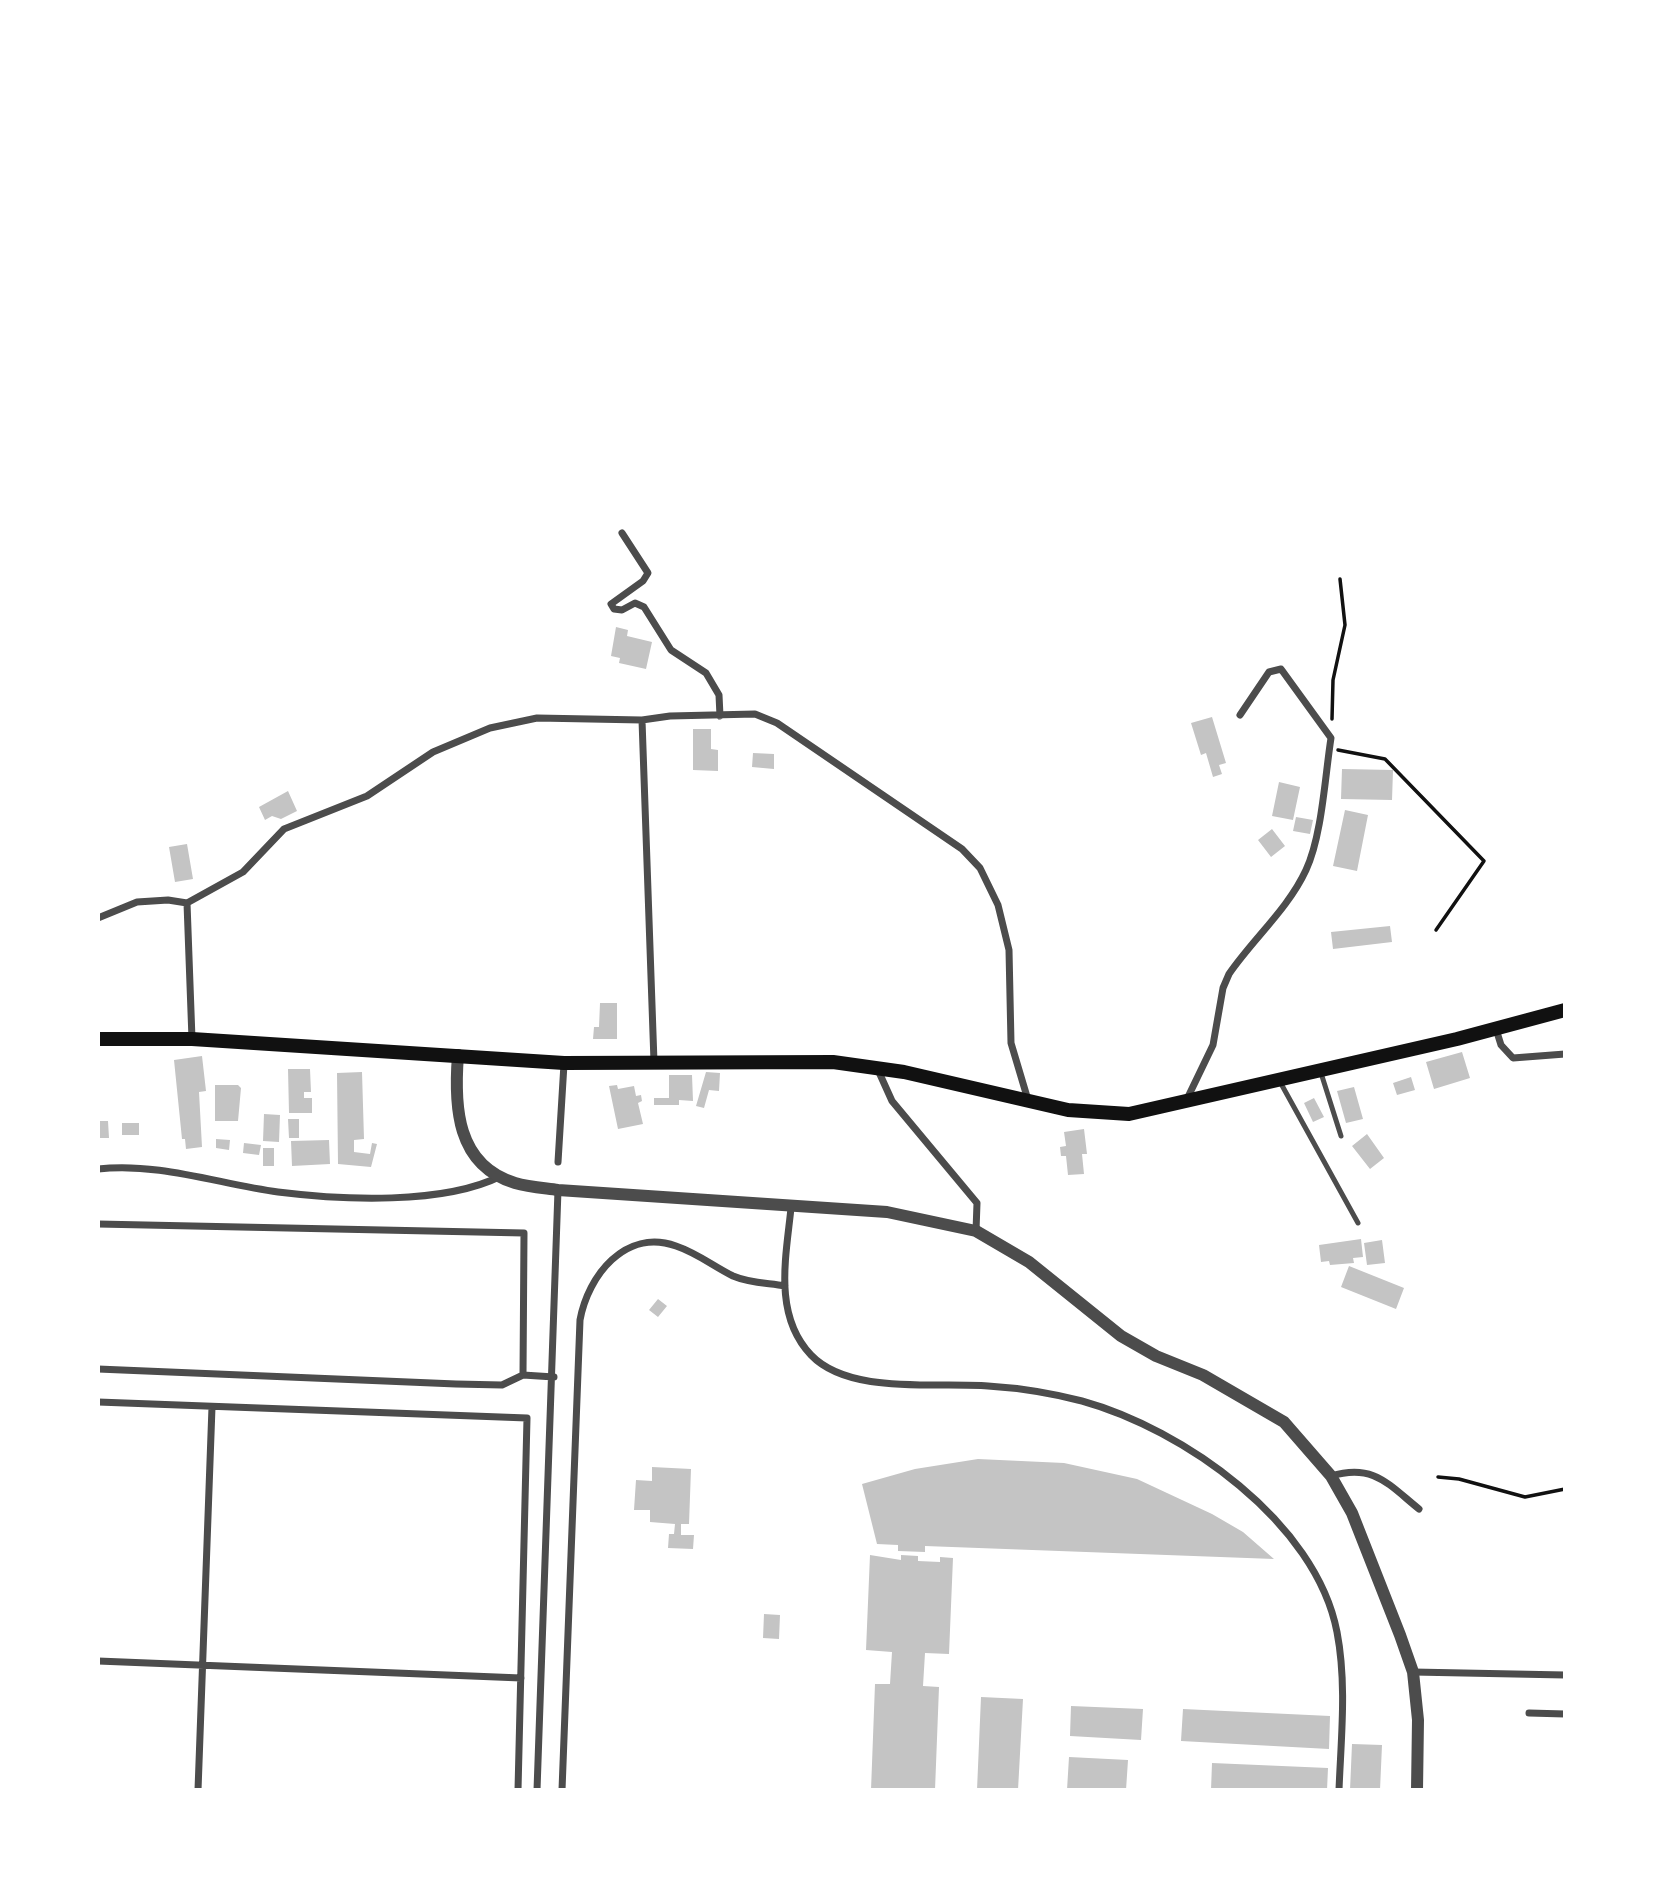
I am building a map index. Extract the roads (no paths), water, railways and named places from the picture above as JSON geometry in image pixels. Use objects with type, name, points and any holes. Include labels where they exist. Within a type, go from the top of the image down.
[{"type":"main road","points":[[98,1039],[191,1039],[564,1063],[833,1062],[904,1072],[1030,1103],[1087,1112],[1129,1114],[1186,1103],[1565,1010]]},
{"type":"street","points":[[622,533],[648,573],[643,581],[611,604],[614,609],[622,610],[635,603],[644,607],[671,650],[706,673],[719,695],[720,716]]},
{"type":"street","points":[[1186,1103],[1213,1045],[1223,988],[1229,974],[1292,893],[1307,868],[1320,811],[1331,738],[1281,669],[1269,672],[1240,715]]},
{"type":"street","points":[[98,918],[136,902],[168,900],[187,903],[243,872],[284,829],[367,796],[433,752],[490,728],[537,718],[642,720],[670,716],[755,714],[777,723],[972,856],[998,905],[1009,950],[1011,1043],[1030,1103]]},
{"type":"street","points":[[642,720],[654,1062]]},
{"type":"street","points":[[187,903],[191,1039]]},
{"type":"street","points":[[1496,1029],[1501,1045],[1513,1058],[1565,1054]]},
{"type":"street","points":[[458,1055],[455,1087],[458,1124],[479,1161],[514,1183],[558,1190],[791,1208],[887,1212],[976,1231],[1029,1262],[1121,1336],[1213,1381],[1284,1422],[1331,1476],[1352,1513],[1413,1672],[1418,1720],[1417,1790]]},
{"type":"street","points":[[558,1161],[564,1063]]},
{"type":"street","points":[[877,1069],[892,1101],[977,1203],[976,1231]]},
{"type":"street","points":[[98,1169],[141,1168],[279,1192],[330,1195],[430,1194],[480,1186],[501,1176]]},
{"type":"street","points":[[537,1790],[554,1377],[558,1190]]},
{"type":"street","points":[[791,1208],[785,1286],[788,1315],[798,1339],[812,1356],[833,1371],[857,1380],[1012,1388],[1084,1402],[1137,1422],[1188,1450],[1270,1514],[1315,1573],[1337,1630],[1342,1674],[1339,1790]]},
{"type":"street","points":[[98,1224],[524,1233],[523,1375]]},
{"type":"street","points":[[562,1790],[580,1320],[588,1288],[604,1264],[616,1256],[642,1244],[658,1243],[673,1244],[748,1281],[785,1286]]},
{"type":"street","points":[[98,1370],[502,1385],[523,1375],[554,1377]]},
{"type":"street","points":[[98,1402],[527,1418],[518,1790]]},
{"type":"street","points":[[198,1790],[212,1406]]},
{"type":"street","points":[[1331,1476],[1361,1470],[1382,1480],[1419,1509]]},
{"type":"street","points":[[98,1661],[521,1678]]},
{"type":"street","points":[[1413,1672],[1565,1675]]},
{"type":"street","points":[[1529,1713],[1565,1714]]},
{"type":"lane","points":[[1320,1070],[1341,1136]]},
{"type":"lane","points":[[1279,1080],[1358,1223]]}]
